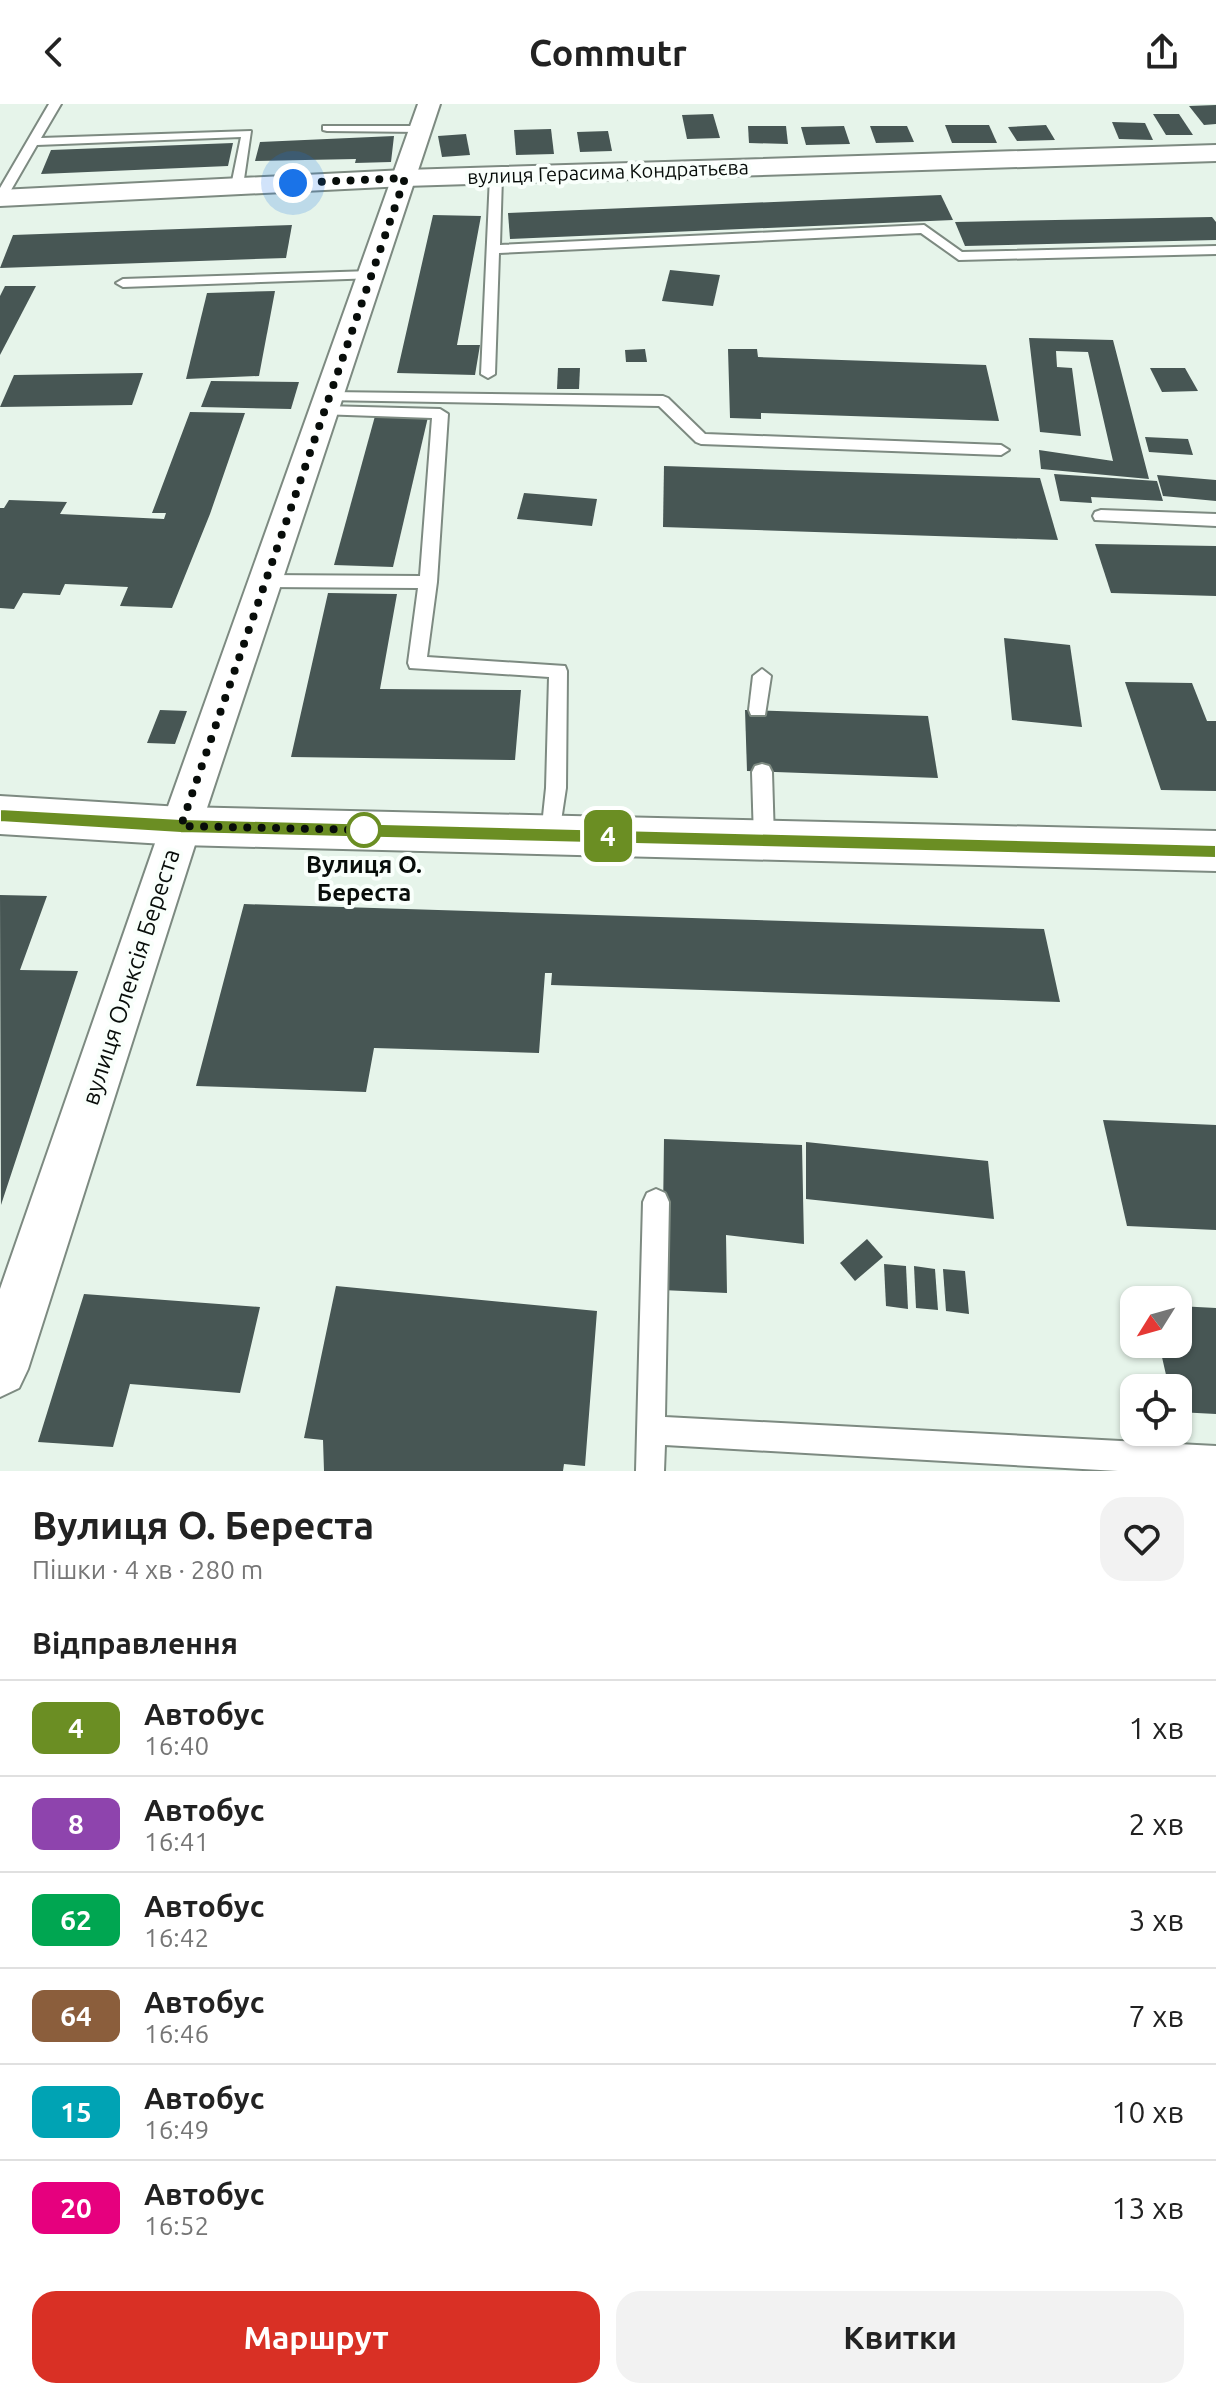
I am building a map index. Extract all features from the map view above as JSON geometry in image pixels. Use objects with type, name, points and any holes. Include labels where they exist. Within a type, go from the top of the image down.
[{"type":"street","name":"вулиця Олексія Береста","points":[[0,1369],[181,826],[429,104]]},
{"type":"street","name":"вулиця Герасима Кондратьєва","points":[[0,198],[405,178],[1214,156]]},
{"type":"street","points":[[0,815],[181,826],[1216,851]]},
{"type":"lane","points":[[0,198],[55,104],[71,104]]},
{"type":"lane","points":[[327,128],[421,129]]},
{"type":"lane","points":[[33,142],[247,133],[237,186]]},
{"type":"lane","points":[[488,374],[496,176]]},
{"type":"lane","points":[[493,249],[924,229],[959,256],[1216,250]]},
{"type":"lane","points":[[123,283],[371,275]]},
{"type":"lane","points":[[326,404],[663,401],[701,439],[1001,450]]},
{"type":"lane","points":[[326,404],[440,414],[428,582],[417,663],[558,671],[556,788],[551,835]]},
{"type":"lane","points":[[1101,516],[1216,520]]},
{"type":"lane","points":[[265,581],[428,582]]},
{"type":"lane","points":[[758,710],[762,676]]},
{"type":"lane","points":[[762,772],[764,840]]},
{"type":"lane","points":[[650,1471],[656,1202]]},
{"type":"lane","points":[[650,1430],[1130,1463],[1216,1460]]},
{"type":"building","points":[[1216,105],[1216,124],[1204,125],[1189,106]]},
{"type":"building","points":[[713,114],[720,138],[687,139],[682,115]]},
{"type":"building","points":[[1153,114],[1179,114],[1193,135],[1166,135]]},
{"type":"building","points":[[1112,122],[1145,123],[1153,140],[1119,139]]},
{"type":"building","points":[[945,125],[989,125],[997,143],[952,143]]},
{"type":"building","points":[[1046,125],[1055,140],[1017,141],[1008,127]]},
{"type":"building","points":[[748,126],[786,126],[788,144],[749,143]]},
{"type":"building","points":[[844,126],[850,144],[806,145],[801,127]]},
{"type":"building","points":[[870,126],[907,126],[914,142],[876,143]]},
{"type":"building","points":[[551,129],[554,154],[516,155],[514,130]]},
{"type":"building","points":[[608,131],[612,151],[580,152],[577,132]]},
{"type":"building","points":[[466,134],[470,155],[442,157],[438,136]]},
{"type":"building","points":[[394,136],[391,162],[355,163],[356,159],[255,161],[260,142]]},
{"type":"building","points":[[233,143],[228,166],[41,174],[51,150]]},
{"type":"building","points":[[941,195],[953,220],[510,239],[508,213]]},
{"type":"building","points":[[433,215],[481,216],[457,345],[480,345],[475,375],[397,373]]},
{"type":"building","points":[[1212,217],[1216,222],[1216,240],[965,246],[955,222]]},
{"type":"building","points":[[292,225],[286,258],[0,268],[13,235]]},
{"type":"building","points":[[670,270],[720,275],[713,306],[662,301]]},
{"type":"building","points":[[5,286],[36,286],[0,355],[0,296]]},
{"type":"building","points":[[275,291],[259,376],[186,379],[207,293]]},
{"type":"building","points":[[1029,338],[1113,340],[1149,479],[1041,469],[1039,450],[1113,461],[1088,352],[1056,351],[1057,367],[1072,368],[1081,436],[1040,432]]},
{"type":"building","points":[[645,349],[647,362],[626,362],[625,350]]},
{"type":"building","points":[[728,349],[757,349],[758,357],[986,365],[999,421],[761,413],[761,419],[730,418]]},
{"type":"building","points":[[558,368],[580,368],[579,389],[557,389]]},
{"type":"building","points":[[1150,368],[1185,368],[1198,391],[1162,392]]},
{"type":"building","points":[[143,373],[132,405],[0,407],[14,375]]},
{"type":"building","points":[[211,381],[299,382],[291,409],[201,407]]},
{"type":"building","points":[[190,412],[245,413],[210,514],[172,608],[120,606],[128,587],[65,584],[60,595],[23,593],[14,609],[0,608],[0,508],[4,508],[9,500],[67,502],[60,514],[164,519],[166,513],[152,513]]},
{"type":"building","points":[[375,416],[428,417],[393,567],[334,565]]},
{"type":"building","points":[[1145,437],[1188,439],[1193,455],[1149,452]]},
{"type":"building","points":[[664,466],[1040,478],[1058,540],[663,527]]},
{"type":"building","points":[[1054,474],[1157,481],[1163,501],[1091,497],[1092,503],[1060,501]]},
{"type":"building","points":[[1157,475],[1216,480],[1216,501],[1163,496]]},
{"type":"building","points":[[524,493],[597,499],[592,526],[517,519]]},
{"type":"building","points":[[1095,544],[1216,546],[1216,596],[1111,593]]},
{"type":"building","points":[[328,593],[397,594],[380,689],[521,690],[515,760],[291,757]]},
{"type":"building","points":[[1004,638],[1070,645],[1082,727],[1012,720]]},
{"type":"building","points":[[1125,682],[1192,683],[1207,721],[1216,721],[1216,791],[1161,790]]},
{"type":"building","points":[[160,710],[187,711],[175,744],[147,743]]},
{"type":"building","points":[[745,710],[928,716],[938,778],[747,771]]},
{"type":"building","points":[[0,895],[47,896],[20,970],[78,971],[1,1205]]},
{"type":"building","points":[[244,904],[1044,929],[1060,1002],[551,985],[552,973],[545,973],[539,1053],[374,1048],[366,1092],[196,1086]]},
{"type":"building","points":[[1103,1120],[1216,1125],[1216,1230],[1127,1226]]},
{"type":"building","points":[[664,1139],[802,1145],[804,1244],[726,1235],[727,1293],[662,1290]]},
{"type":"building","points":[[806,1142],[988,1161],[994,1219],[806,1199]]},
{"type":"building","points":[[867,1239],[883,1257],[855,1281],[840,1263]]},
{"type":"building","points":[[884,1264],[906,1266],[908,1309],[886,1306]]},
{"type":"building","points":[[914,1266],[935,1269],[938,1310],[916,1308]]},
{"type":"building","points":[[943,1269],[965,1271],[969,1314],[946,1311]]},
{"type":"building","points":[[336,1286],[597,1311],[585,1466],[564,1464],[563,1471],[324,1471],[323,1440],[304,1438]]},
{"type":"building","points":[[84,1294],[260,1307],[240,1393],[130,1384],[113,1447],[38,1442]]},
{"type":"building","points":[[1192,1307],[1216,1308],[1216,1414],[1192,1413],[1192,1374],[1166,1374],[1162,1358],[1192,1358]]},
{"type":"bus line","name":"4","points":[[0,815],[181,826],[1216,851]]},
{"type":"place","name":"Вулиця О. Береста","points":[[364,830]]},
{"type":"route","points":[[293,183],[405,178],[181,826],[364,830]]}]
